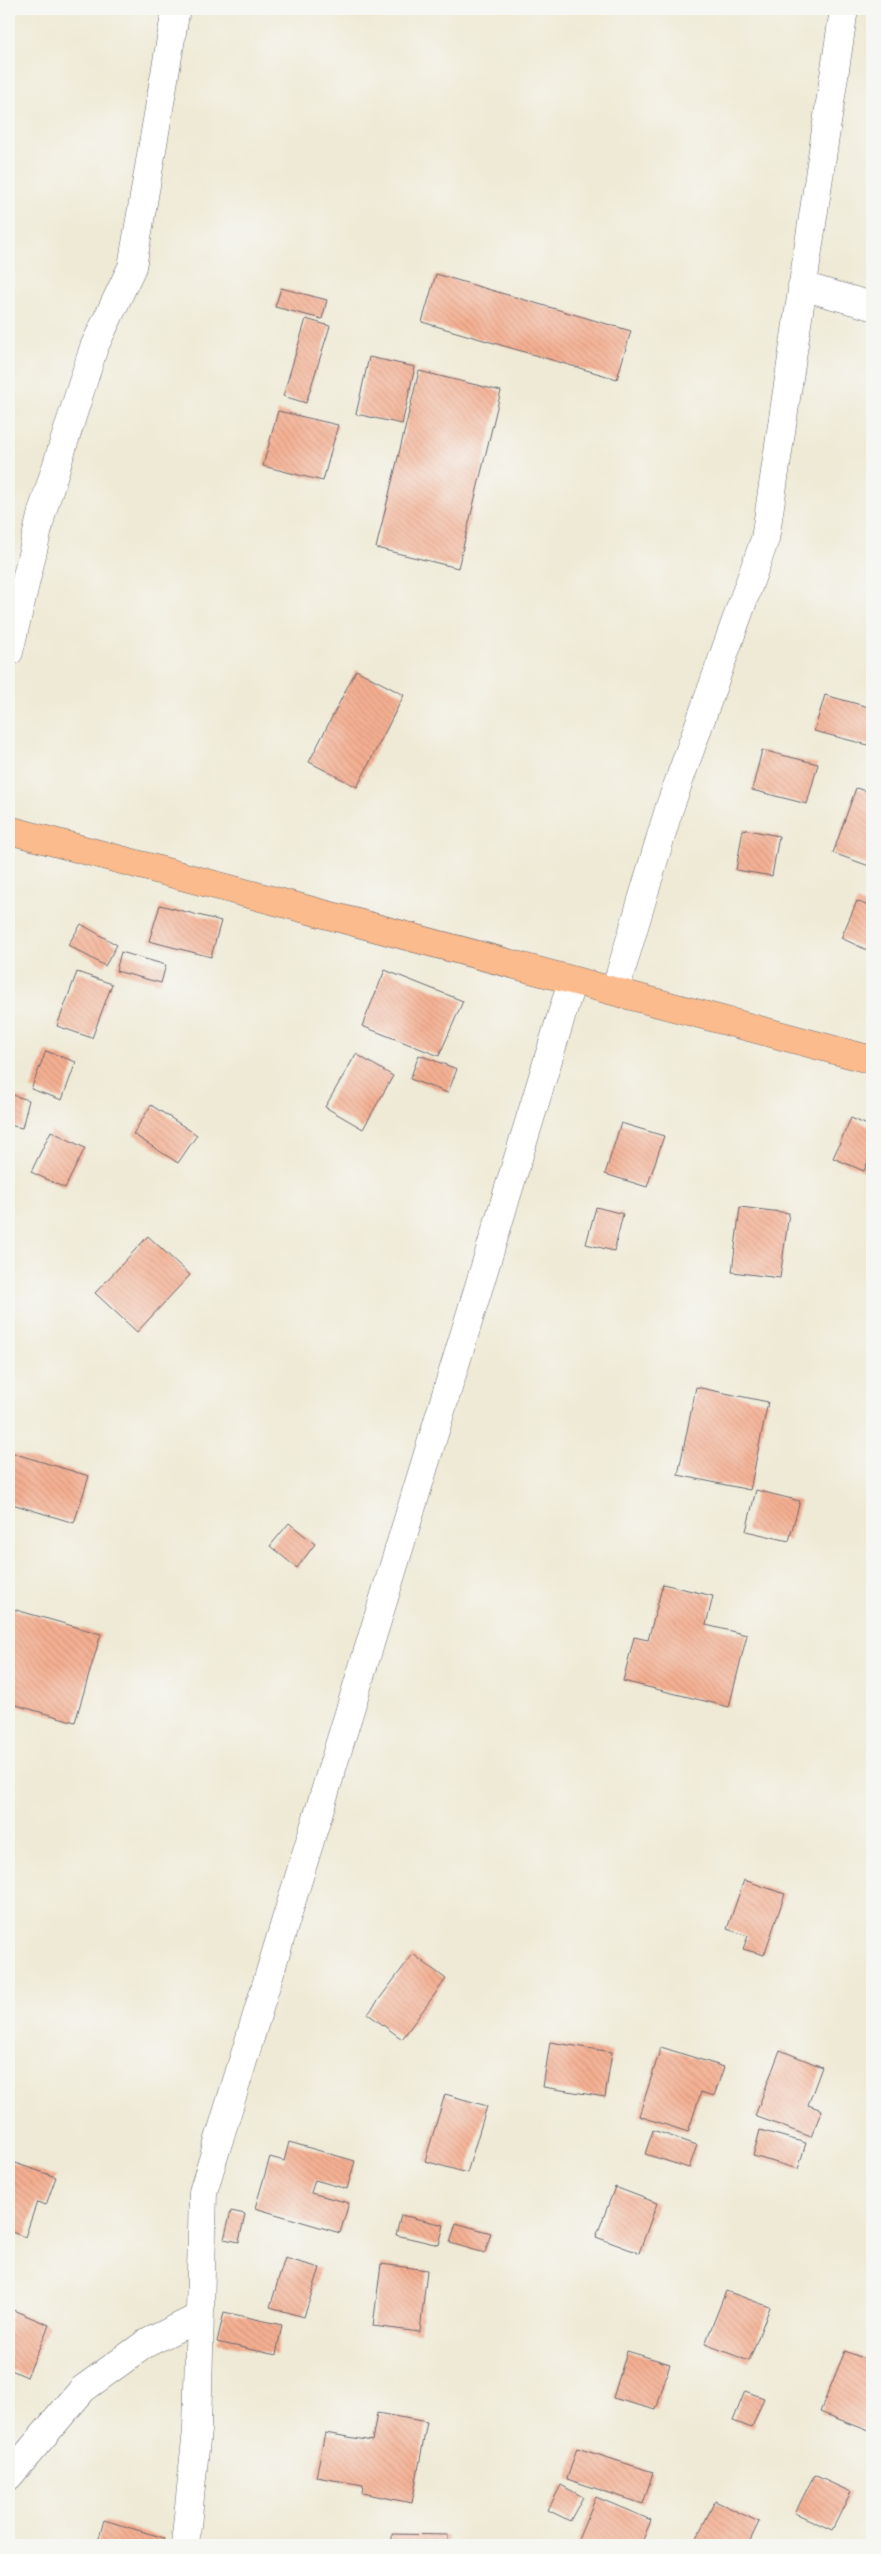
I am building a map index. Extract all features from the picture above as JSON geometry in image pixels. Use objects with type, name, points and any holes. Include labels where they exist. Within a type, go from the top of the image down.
[{"type":"main road","points":[[9,830],[872,1060]]},
{"type":"street","points":[[9,652],[42,512],[94,347],[132,267],[176,9]]},
{"type":"street","points":[[615,991],[669,809],[765,539],[844,9]]},
{"type":"street","points":[[802,286],[872,306]]},
{"type":"street","points":[[185,2545],[197,2430],[203,2192],[572,981]]},
{"type":"street","points":[[9,2476],[83,2389],[145,2344],[199,2317]]},
{"type":"building","points":[[436,274],[631,331],[617,379],[422,322]]},
{"type":"building","points":[[281,288],[327,300],[322,319],[275,307]]},
{"type":"building","points":[[306,319],[330,326],[306,403],[283,396]]},
{"type":"building","points":[[369,357],[415,367],[402,424],[356,414]]},
{"type":"building","points":[[419,371],[501,391],[458,568],[376,548]]},
{"type":"building","points":[[278,411],[338,425],[323,481],[263,466]]},
{"type":"building","points":[[356,670],[404,695],[357,787],[309,762]]},
{"type":"building","points":[[825,695],[872,708],[872,746],[814,731]]},
{"type":"building","points":[[762,750],[818,764],[807,804],[752,790]]},
{"type":"building","points":[[856,788],[872,793],[872,867],[833,853]]},
{"type":"building","points":[[743,829],[779,836],[772,876],[736,870]]},
{"type":"building","points":[[857,901],[872,908],[872,939],[867,950],[841,938]]},
{"type":"building","points":[[160,905],[221,921],[211,957],[149,941]]},
{"type":"building","points":[[81,924],[117,945],[105,966],[68,945]]},
{"type":"building","points":[[121,952],[166,965],[161,983],[116,971]]},
{"type":"building","points":[[385,970],[463,1001],[439,1056],[362,1026]]},
{"type":"building","points":[[77,972],[112,984],[92,1038],[57,1026]]},
{"type":"building","points":[[46,1051],[76,1062],[62,1100],[31,1089]]},
{"type":"building","points":[[356,1054],[393,1076],[363,1129],[325,1107]]},
{"type":"building","points":[[419,1055],[457,1069],[448,1093],[410,1079]]},
{"type":"building","points":[[9,1094],[29,1100],[22,1128],[9,1125]]},
{"type":"building","points":[[151,1105],[197,1135],[178,1163],[133,1134]]},
{"type":"building","points":[[851,1118],[872,1127],[872,1152],[864,1171],[833,1158]]},
{"type":"building","points":[[621,1123],[664,1136],[647,1187],[605,1174]]},
{"type":"building","points":[[51,1131],[85,1148],[65,1188],[31,1172]]},
{"type":"building","points":[[596,1207],[623,1214],[614,1251],[586,1244]]},
{"type":"building","points":[[740,1207],[789,1213],[780,1278],[732,1272]]},
{"type":"building","points":[[148,1236],[190,1275],[137,1332],[95,1293]]},
{"type":"building","points":[[696,1387],[768,1402],[750,1490],[678,1475]]},
{"type":"building","points":[[9,1452],[89,1476],[74,1523],[9,1503]]},
{"type":"building","points":[[756,1490],[800,1501],[789,1541],[746,1531]]},
{"type":"building","points":[[289,1523],[315,1544],[297,1568],[270,1546]]},
{"type":"building","points":[[663,1584],[713,1596],[706,1625],[747,1635],[729,1707],[623,1681],[634,1637],[648,1640]]},
{"type":"building","points":[[9,1608],[101,1634],[75,1722],[9,1703]]},
{"type":"building","points":[[744,1880],[785,1894],[764,1955],[743,1949],[748,1936],[727,1929]]},
{"type":"building","points":[[413,1954],[446,1979],[402,2039],[368,2014]]},
{"type":"building","points":[[550,2042],[612,2052],[605,2097],[543,2087]]},
{"type":"building","points":[[661,2047],[724,2067],[714,2096],[701,2092],[688,2132],[639,2116]]},
{"type":"building","points":[[780,2050],[822,2067],[808,2105],[822,2110],[811,2137],[755,2116]]},
{"type":"building","points":[[445,2094],[487,2106],[467,2173],[425,2161]]},
{"type":"building","points":[[653,2130],[697,2145],[689,2168],[645,2154]]},
{"type":"building","points":[[760,2130],[806,2143],[798,2169],[753,2156]]},
{"type":"building","points":[[289,2142],[355,2161],[347,2189],[315,2180],[311,2193],[349,2203],[340,2233],[255,2208],[270,2157],[284,2161]]},
{"type":"building","points":[[9,2161],[56,2177],[46,2205],[37,2202],[25,2237],[9,2231]]},
{"type":"building","points":[[615,2187],[657,2203],[639,2253],[596,2237]]},
{"type":"building","points":[[231,2211],[245,2214],[239,2242],[224,2239]]},
{"type":"building","points":[[401,2215],[444,2225],[439,2245],[396,2235]]},
{"type":"building","points":[[456,2223],[491,2233],[485,2253],[450,2243]]},
{"type":"building","points":[[285,2258],[320,2268],[304,2317],[270,2307]]},
{"type":"building","points":[[381,2264],[427,2270],[420,2332],[373,2326]]},
{"type":"building","points":[[726,2291],[770,2307],[749,2361],[705,2344]]},
{"type":"building","points":[[13,2310],[49,2325],[27,2377],[9,2369],[9,2321]]},
{"type":"building","points":[[224,2312],[282,2325],[276,2355],[217,2342]]},
{"type":"building","points":[[627,2351],[670,2364],[656,2410],[613,2398]]},
{"type":"building","points":[[845,2351],[872,2362],[872,2432],[820,2412]]},
{"type":"building","points":[[745,2391],[764,2398],[752,2428],[733,2421]]},
{"type":"building","points":[[377,2413],[427,2422],[412,2503],[362,2493],[363,2485],[316,2477],[325,2433],[372,2441]]},
{"type":"building","points":[[577,2448],[653,2472],[643,2504],[567,2479]]},
{"type":"building","points":[[814,2475],[851,2492],[832,2530],[795,2513]]},
{"type":"building","points":[[561,2485],[583,2497],[570,2521],[548,2510]]},
{"type":"building","points":[[596,2497],[651,2520],[641,2545],[586,2545],[577,2542]]},
{"type":"building","points":[[715,2501],[759,2522],[748,2545],[693,2545]]},
{"type":"building","points":[[104,2520],[164,2538],[162,2545],[97,2545]]},
{"type":"building","points":[[392,2534],[448,2535],[448,2545],[392,2545]]}]
